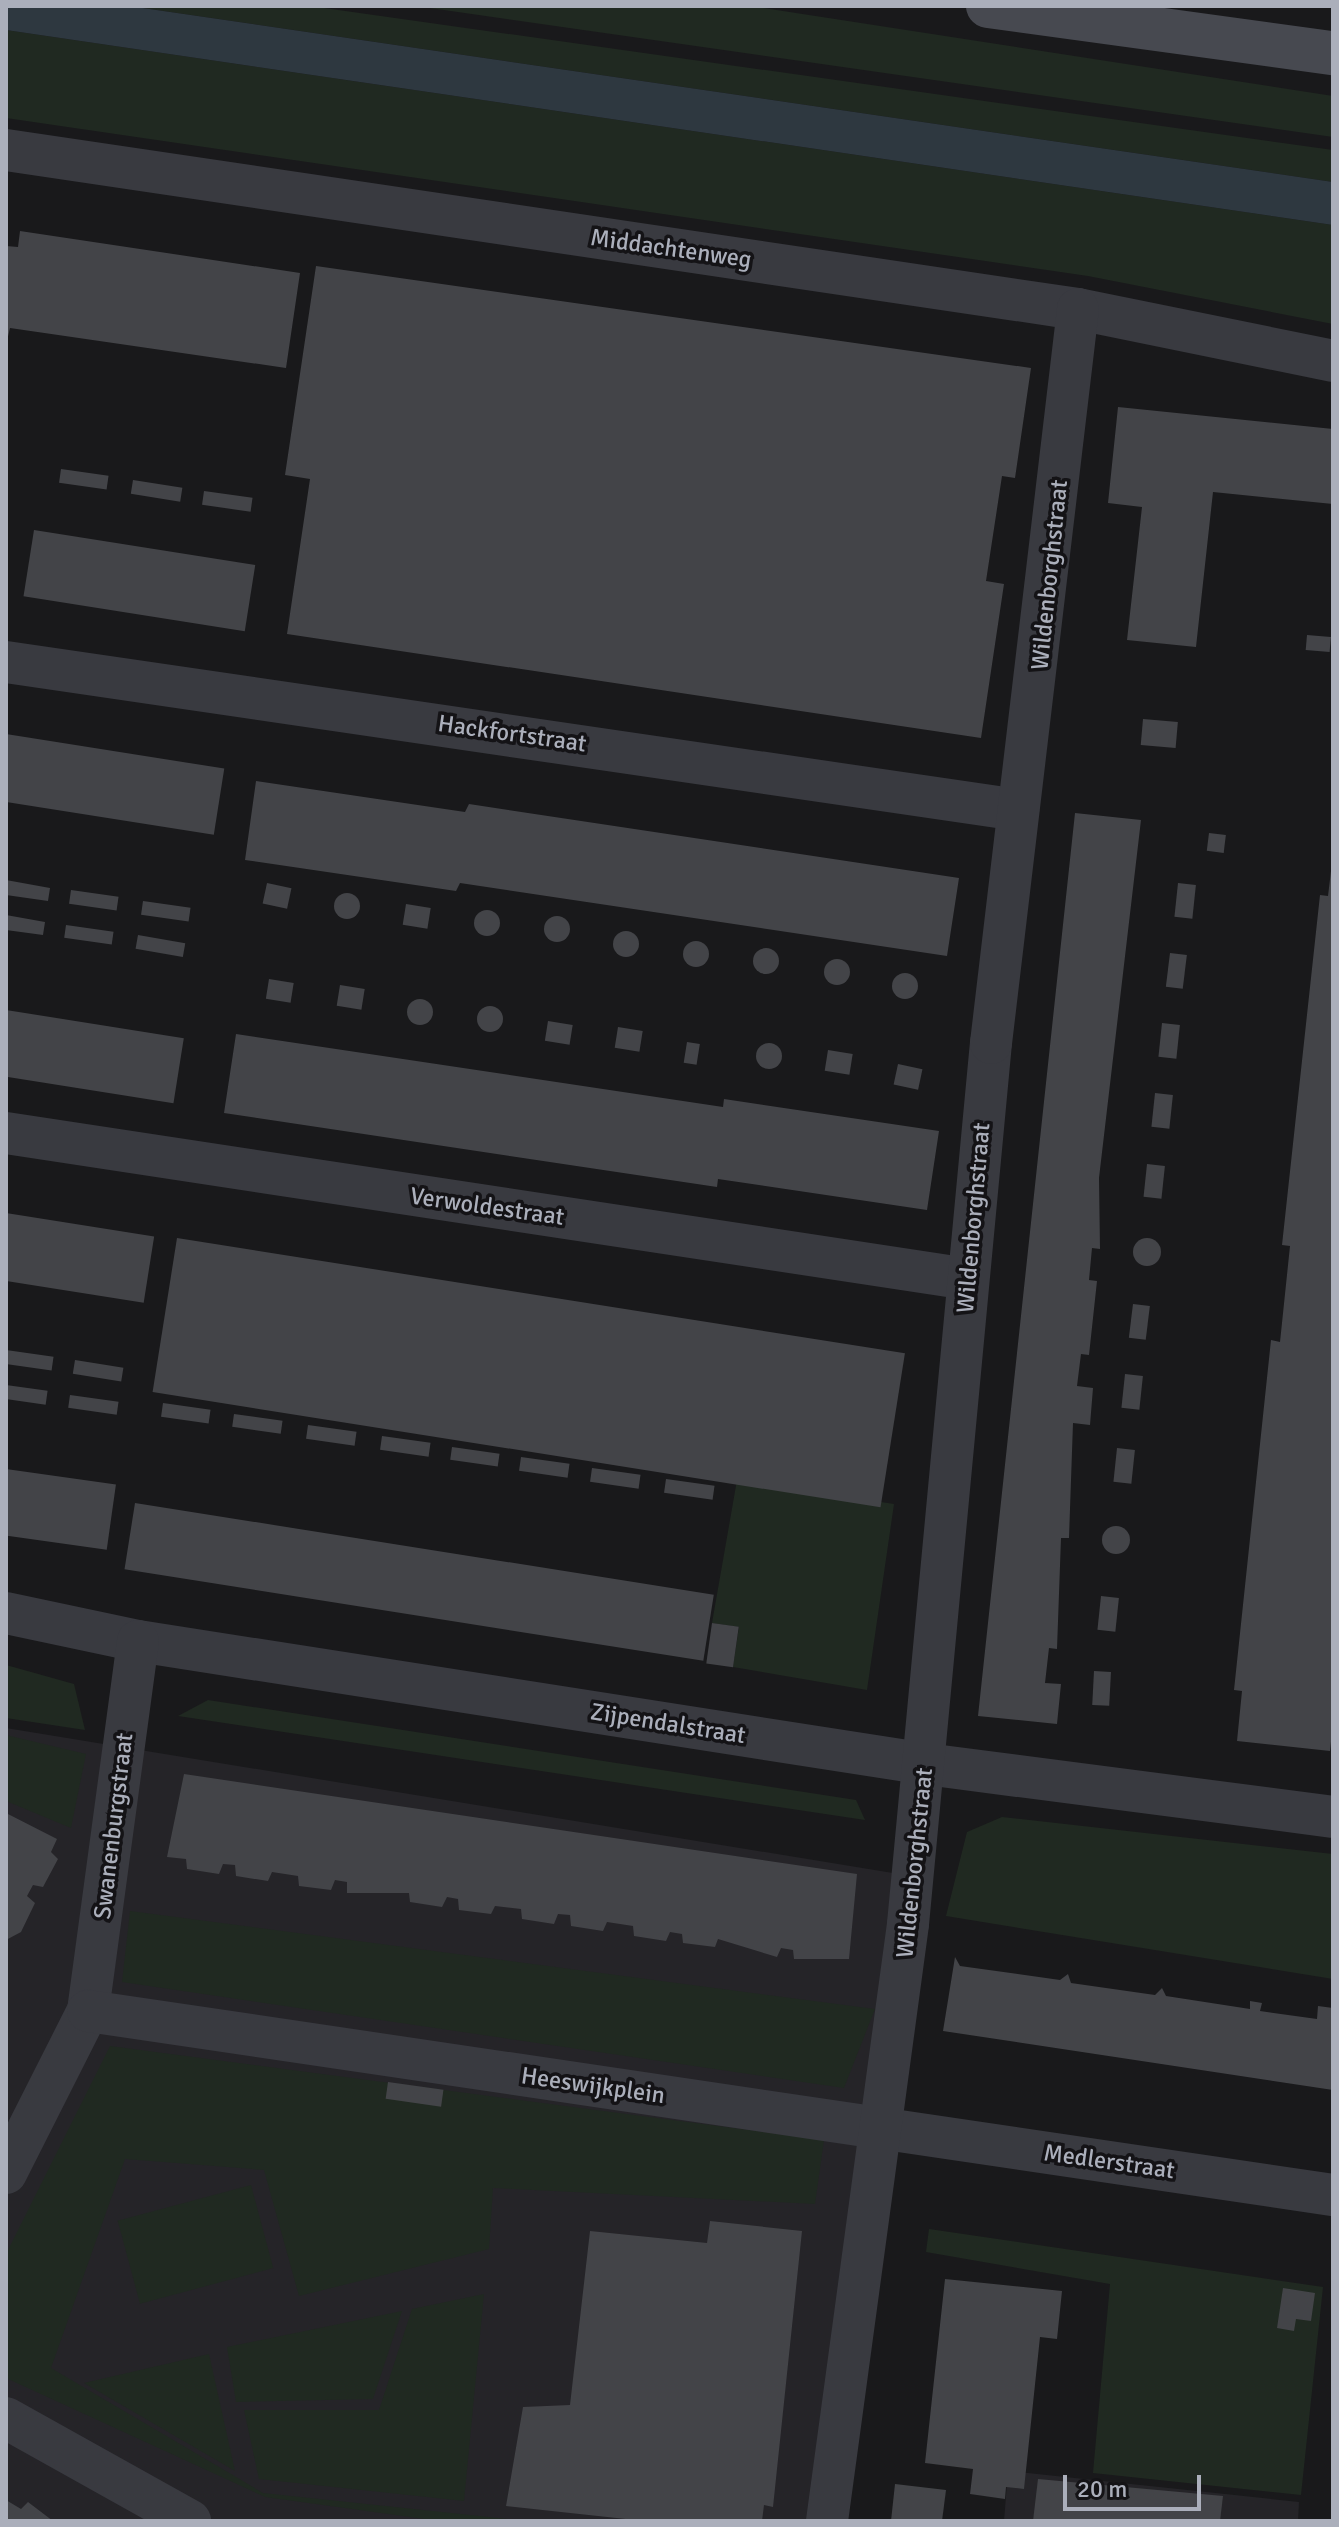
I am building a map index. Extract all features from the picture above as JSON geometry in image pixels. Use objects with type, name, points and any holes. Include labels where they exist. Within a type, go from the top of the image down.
[{"type":"main road","points":[[988,6],[1333,53]]},
{"type":"street","name":"Middachtenweg","points":[[6,150],[1078,309],[1333,361]]},
{"type":"street","name":"Wildenborghstraat","points":[[884,2129],[926,1764],[968,1279],[1018,810],[1078,309]]},
{"type":"street","name":"Hackfortstraat","points":[[6,662],[1018,810]]},
{"type":"street","name":"Verwoldestraat","points":[[6,1133],[968,1279]]},
{"type":"street","name":"Zijpendalstraat","points":[[6,1613],[138,1641],[926,1764],[1333,1817]]},
{"type":"street","name":"Swanenburgstraat","points":[[88,2011],[138,1641]]},
{"type":"street","name":"Heeswijkplein","points":[[88,2011],[884,2129]]},
{"type":"street","points":[[6,2173],[88,2011]]},
{"type":"street","points":[[827,2521],[884,2129]]},
{"type":"street","name":"Medlerstraat","points":[[884,2129],[1333,2195]]},
{"type":"street","points":[[6,2418],[190,2521]]},
{"type":"shaded area","points":[[6,6],[129,6],[1333,182],[1333,225],[6,30]]},
{"type":"shaded area","points":[[129,6],[310,6],[1333,150],[1333,182]]},
{"type":"shaded area","points":[[416,6],[751,6],[1333,96],[1333,137]]},
{"type":"shaded area","points":[[6,30],[1333,225],[1333,324],[1088,276],[6,118]]},
{"type":"shaded area","points":[[737,1480],[894,1504],[867,1690],[733,1667],[739,1627],[712,1623]]},
{"type":"shaded area","points":[[6,1665],[74,1684],[85,1730],[6,1718]]},
{"type":"shaded area","points":[[208,1700],[856,1800],[865,1820],[178,1716]]},
{"type":"shaded area","points":[[6,1728],[905,1875],[822,2521],[6,2521]]},
{"type":"shaded area","points":[[6,1735],[86,1754],[71,1828],[6,1801]]},
{"type":"shaded area","points":[[1002,1817],[1333,1854],[1333,1979],[946,1916],[967,1832]]},
{"type":"shaded area","points":[[130,1911],[875,2009],[844,2088],[122,1982]]},
{"type":"shaded area","points":[[110,2046],[824,2140],[815,2204],[493,2188],[489,2249],[299,2296],[264,2170],[125,2159],[51,2368],[263,2493],[527,2521],[439,2521],[265,2497],[6,2378],[6,2254]]},
{"type":"shaded area","points":[[251,2185],[273,2268],[140,2304],[118,2221]]},
{"type":"shaded area","points":[[929,2229],[1323,2287],[1301,2495],[1093,2473],[1110,2284],[926,2252]]},
{"type":"shaded area","points":[[484,2294],[464,2501],[259,2479],[244,2410],[379,2410],[412,2309]]},
{"type":"shaded area","points":[[402,2311],[373,2399],[236,2402],[227,2347]]},
{"type":"shaded area","points":[[209,2354],[235,2471],[84,2383]]},
{"type":"shaded area","points":[[1008,2471],[1299,2502],[1298,2521],[1004,2521]]},
{"type":"building","points":[[20,231],[300,273],[286,368],[10,328],[6,345],[6,246],[18,247]]},
{"type":"building","points":[[316,266],[1031,368],[1015,478],[1002,476],[986,581],[1004,584],[981,738],[287,634],[310,479],[285,475]]},
{"type":"building","points":[[1118,407],[1333,429],[1333,504],[1213,492],[1196,647],[1127,640],[1142,507],[1108,503]]},
{"type":"building","points":[[61,469],[109,476],[107,490],[59,483]]},
{"type":"building","points":[[133,480],[182,488],[180,502],[131,494]]},
{"type":"building","points":[[204,491],[253,498],[251,512],[202,505]]},
{"type":"building","points":[[34,530],[255,565],[245,631],[24,596]]},
{"type":"building","points":[[1307,635],[1331,637],[1330,652],[1306,650]]},
{"type":"building","points":[[1143,719],[1178,722],[1176,748],[1141,745]]},
{"type":"building","points":[[6,734],[224,769],[214,835],[6,802]]},
{"type":"building","points":[[256,781],[465,812],[469,804],[959,878],[947,956],[460,883],[456,891],[245,860]]},
{"type":"building","points":[[1075,813],[1141,820],[1099,1178],[1100,1249],[1092,1248],[1089,1280],[1097,1281],[1089,1355],[1081,1354],[1077,1386],[1093,1388],[1090,1425],[1073,1423],[1069,1538],[1061,1538],[1057,1649],[1049,1648],[1045,1683],[1061,1684],[1057,1724],[978,1716]]},
{"type":"building","points":[[1209,833],[1226,835],[1224,853],[1207,851]]},
{"type":"building","points":[[1331,871],[1333,1723],[1330,1751],[1237,1741],[1242,1691],[1234,1690],[1271,1340],[1280,1342],[1290,1246],[1282,1245],[1320,895],[1328,896]]},
{"type":"building","points":[[6,880],[50,888],[48,901],[6,895]]},
{"type":"building","points":[[267,883],[291,888],[287,909],[263,904]]},
{"type":"building","points":[[1178,883],[1196,885],[1192,919],[1174,917]]},
{"type":"building","points":[[71,890],[119,897],[117,911],[69,904]]},
{"type":"building","points":[[347,893],[356,897],[360,906],[356,915],[347,919],[338,915],[334,906],[338,897]]},
{"type":"building","points":[[143,901],[191,908],[189,922],[141,915]]},
{"type":"building","points":[[406,904],[431,908],[427,929],[403,925]]},
{"type":"building","points":[[487,910],[496,914],[500,923],[496,932],[487,936],[478,932],[474,923],[478,914]]},
{"type":"building","points":[[6,915],[45,922],[43,935],[6,930]]},
{"type":"building","points":[[557,916],[566,920],[570,929],[566,938],[557,942],[548,938],[544,929],[548,920]]},
{"type":"building","points":[[66,925],[114,932],[112,945],[64,938]]},
{"type":"building","points":[[626,931],[635,935],[639,944],[635,953],[626,957],[617,953],[613,944],[617,935]]},
{"type":"building","points":[[138,935],[185,943],[183,957],[136,949]]},
{"type":"building","points":[[696,941],[705,945],[709,954],[705,963],[696,967],[687,963],[683,954],[687,945]]},
{"type":"building","points":[[766,948],[775,952],[779,961],[775,970],[766,974],[757,970],[753,961],[757,952]]},
{"type":"building","points":[[1170,953],[1187,955],[1183,989],[1166,987]]},
{"type":"building","points":[[837,959],[846,963],[850,972],[846,981],[837,985],[828,981],[824,972],[828,963]]},
{"type":"building","points":[[905,973],[914,977],[918,986],[914,995],[905,999],[896,995],[892,986],[896,977]]},
{"type":"building","points":[[269,979],[294,983],[291,1003],[266,999]]},
{"type":"building","points":[[340,985],[365,989],[361,1010],[337,1006]]},
{"type":"building","points":[[420,999],[429,1003],[433,1012],[429,1021],[420,1025],[411,1021],[407,1012],[411,1003]]},
{"type":"building","points":[[490,1006],[499,1010],[503,1019],[499,1028],[490,1032],[481,1028],[477,1019],[481,1010]]},
{"type":"building","points":[[6,1010],[184,1038],[173,1103],[6,1077]]},
{"type":"building","points":[[548,1021],[573,1025],[570,1045],[545,1041]]},
{"type":"building","points":[[1162,1023],[1180,1025],[1176,1059],[1158,1057]]},
{"type":"building","points":[[618,1027],[643,1031],[639,1052],[615,1048]]},
{"type":"building","points":[[236,1034],[723,1107],[724,1099],[939,1131],[927,1210],[718,1179],[717,1187],[224,1113]]},
{"type":"building","points":[[687,1042],[700,1044],[697,1065],[684,1063]]},
{"type":"building","points":[[769,1043],[778,1047],[782,1056],[778,1065],[769,1069],[760,1065],[756,1056],[760,1047]]},
{"type":"building","points":[[828,1050],[853,1054],[849,1075],[825,1071]]},
{"type":"building","points":[[898,1064],[922,1069],[918,1090],[894,1085]]},
{"type":"building","points":[[1155,1093],[1173,1095],[1169,1129],[1151,1127]]},
{"type":"building","points":[[1147,1164],[1165,1166],[1161,1199],[1144,1197]]},
{"type":"building","points":[[6,1213],[154,1236],[144,1303],[6,1281]]},
{"type":"building","points":[[177,1238],[905,1353],[881,1507],[153,1392]]},
{"type":"building","points":[[1147,1238],[1157,1242],[1161,1252],[1157,1262],[1147,1266],[1137,1262],[1133,1252],[1137,1242]]},
{"type":"building","points":[[1133,1304],[1150,1306],[1146,1340],[1129,1338]]},
{"type":"building","points":[[6,1350],[54,1357],[52,1371],[6,1364]]},
{"type":"building","points":[[75,1360],[123,1368],[121,1381],[73,1374]]},
{"type":"building","points":[[1125,1374],[1143,1376],[1139,1410],[1121,1408]]},
{"type":"building","points":[[6,1385],[48,1391],[46,1405],[6,1399]]},
{"type":"building","points":[[70,1395],[119,1402],[117,1415],[68,1408]]},
{"type":"building","points":[[163,1403],[211,1410],[209,1424],[161,1417]]},
{"type":"building","points":[[234,1414],[283,1421],[281,1434],[232,1427]]},
{"type":"building","points":[[308,1425],[357,1432],[355,1446],[306,1439]]},
{"type":"building","points":[[382,1436],[431,1443],[429,1457],[380,1450]]},
{"type":"building","points":[[452,1447],[500,1454],[498,1467],[450,1460]]},
{"type":"building","points":[[1117,1448],[1135,1450],[1131,1484],[1113,1482]]},
{"type":"building","points":[[521,1457],[570,1464],[568,1478],[519,1471]]},
{"type":"building","points":[[592,1468],[641,1475],[639,1489],[590,1482]]},
{"type":"building","points":[[6,1469],[116,1484],[107,1550],[6,1536]]},
{"type":"building","points":[[666,1479],[715,1486],[713,1500],[664,1493]]},
{"type":"building","points":[[135,1503],[714,1595],[703,1661],[125,1569]]},
{"type":"building","points":[[1116,1526],[1126,1530],[1130,1540],[1126,1550],[1116,1554],[1106,1550],[1102,1540],[1106,1530]]},
{"type":"building","points":[[1101,1596],[1119,1598],[1115,1632],[1097,1630]]},
{"type":"building","points":[[712,1623],[739,1627],[733,1667],[706,1664]]},
{"type":"building","points":[[1094,1671],[1111,1672],[1109,1706],[1092,1705]]},
{"type":"building","points":[[184,1774],[857,1874],[849,1959],[794,1959],[793,1950],[781,1948],[777,1957],[718,1939],[715,1947],[683,1943],[682,1934],[670,1932],[666,1941],[634,1936],[633,1926],[607,1922],[603,1931],[571,1926],[570,1915],[558,1914],[554,1924],[522,1919],[521,1909],[495,1906],[491,1914],[459,1910],[458,1899],[447,1897],[442,1907],[410,1902],[409,1893],[347,1893],[347,1882],[335,1880],[331,1890],[299,1886],[298,1876],[272,1872],[268,1881],[236,1876],[235,1865],[223,1864],[219,1874],[187,1869],[186,1859],[167,1857]]},
{"type":"building","points":[[6,1813],[57,1839],[51,1852],[58,1859],[43,1887],[33,1885],[27,1896],[35,1903],[21,1932],[6,1940]]},
{"type":"building","points":[[955,1957],[960,1966],[1060,1980],[1068,1974],[1071,1983],[1155,1995],[1162,1988],[1166,1996],[1250,2009],[1250,2001],[1262,2003],[1260,2011],[1317,2019],[1318,2006],[1333,2008],[1333,2090],[943,2031]]},
{"type":"building","points":[[388,2082],[443,2090],[441,2107],[386,2099]]},
{"type":"building","points":[[710,2221],[802,2231],[773,2507],[764,2505],[762,2521],[644,2521],[506,2506],[523,2407],[570,2405],[590,2231],[707,2243]]},
{"type":"building","points":[[945,2279],[1062,2291],[1057,2339],[1040,2337],[1024,2489],[1006,2487],[1005,2499],[970,2494],[973,2469],[925,2463]]},
{"type":"building","points":[[1283,2288],[1315,2293],[1311,2321],[1296,2319],[1294,2331],[1277,2328]]},
{"type":"building","points":[[1038,2479],[1223,2496],[1220,2521],[1033,2521]]},
{"type":"building","points":[[895,2484],[946,2490],[942,2521],[891,2521]]},
{"type":"building","points":[[6,2500],[21,2509],[28,2502],[53,2521],[6,2521]]}]
